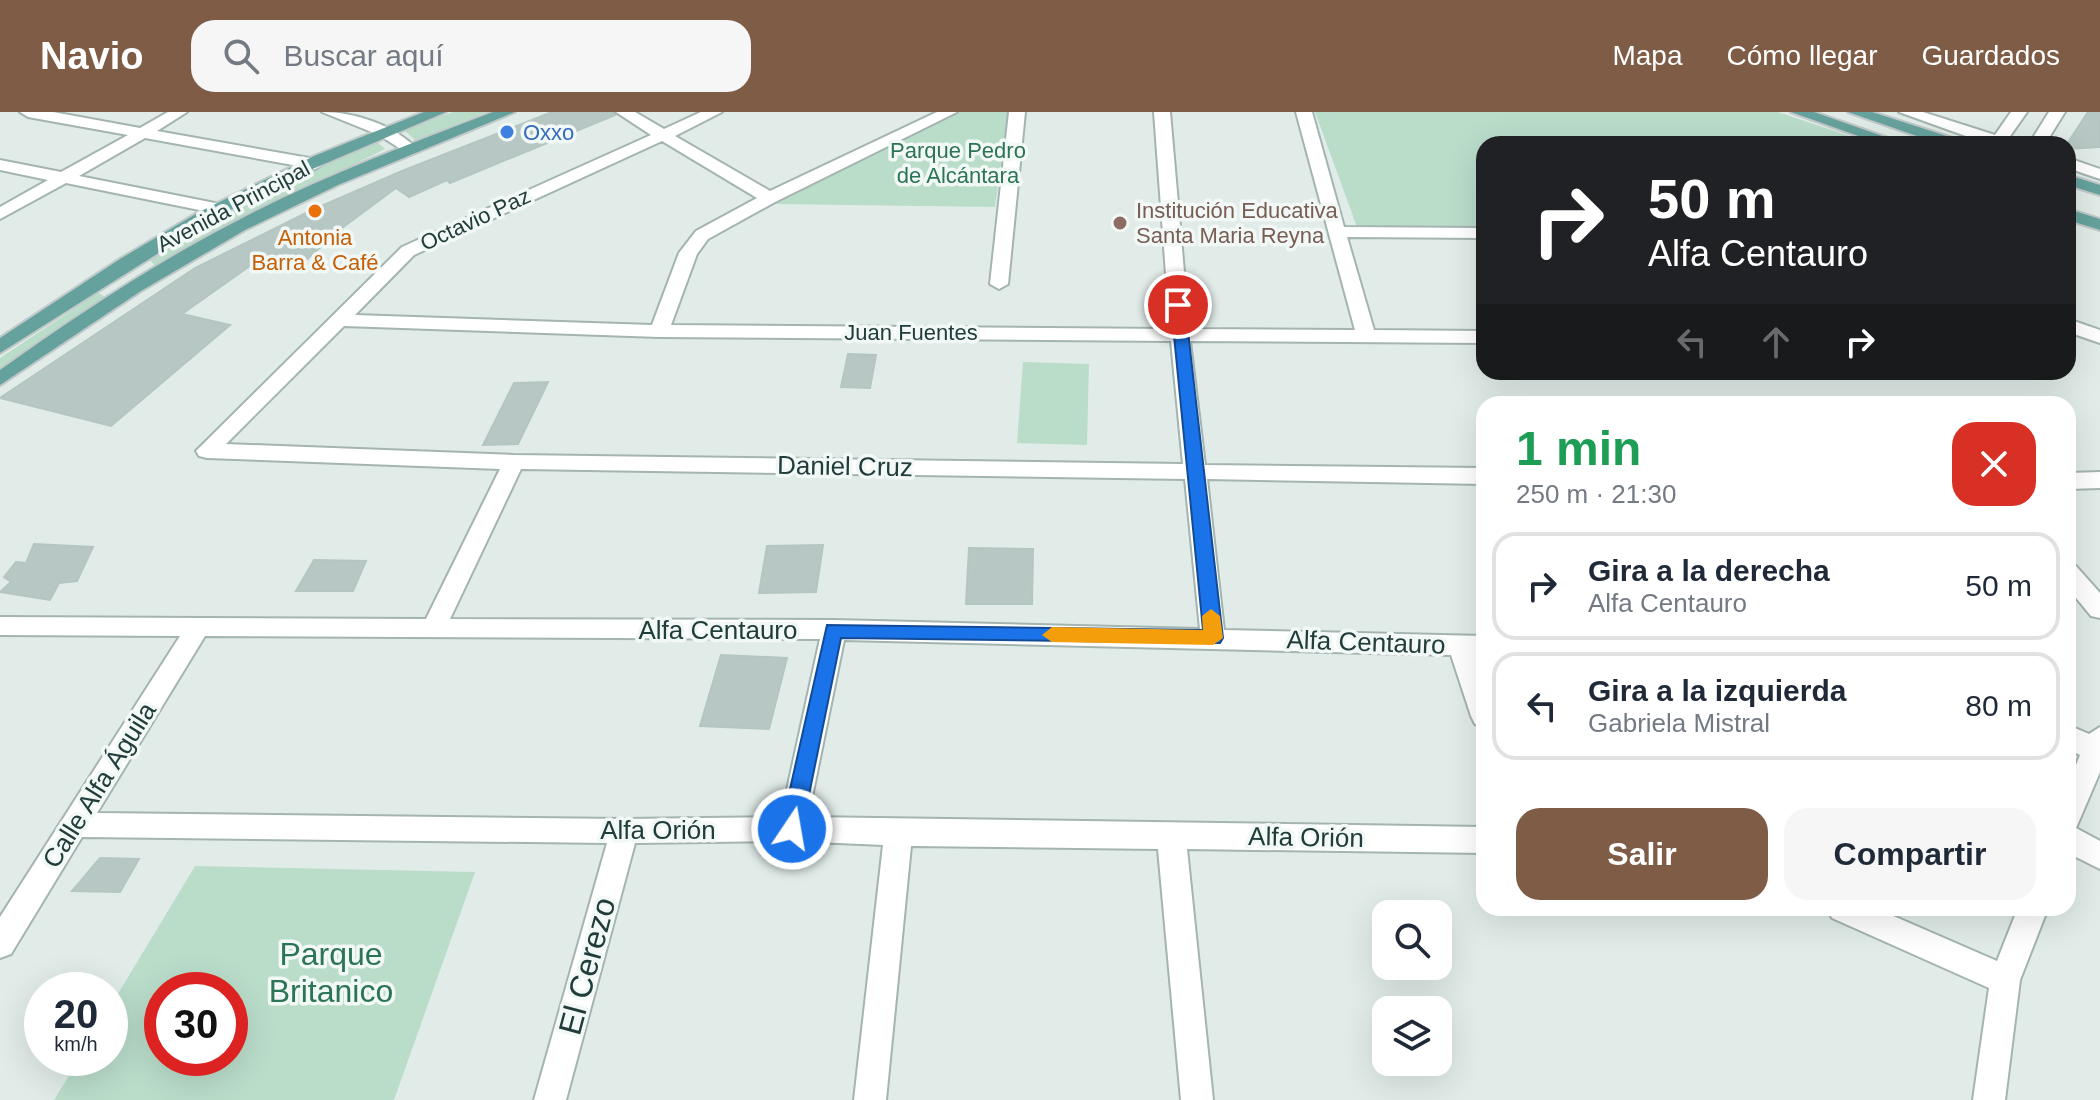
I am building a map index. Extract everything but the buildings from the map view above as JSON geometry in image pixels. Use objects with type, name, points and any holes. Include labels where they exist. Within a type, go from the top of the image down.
[{"type":"main road","name":"Avenida Principal","points":[[0,347],[113,271],[219,209],[385,132],[438,112]]},
{"type":"main road","name":"Avenida Principal","points":[[0,379],[145,280],[273,209],[507,112]]},
{"type":"main road","points":[[1799,112],[1872,136]]},
{"type":"main road","points":[[1856,112],[1931,136]]},
{"type":"main road","points":[[2076,182],[2100,190]]},
{"type":"main road","points":[[2076,203],[2100,211]]},
{"type":"main road","points":[[2076,217],[2100,225]]},
{"type":"main road","points":[[113,271],[145,280]]},
{"type":"street","points":[[28,112],[315,164]]},
{"type":"street","points":[[0,214],[179,112]]},
{"type":"street","points":[[330,112],[385,132],[410,150]]},
{"type":"street","points":[[624,112],[769,198]]},
{"type":"street","name":"Octavio Paz","points":[[207,451],[397,259],[416,246],[714,112]]},
{"type":"street","points":[[659,331],[694,242],[717,225],[769,198],[949,112]]},
{"type":"street","points":[[999,284],[1017,112]]},
{"type":"street","points":[[1162,112],[1180,334],[1213,638]]},
{"type":"street","points":[[1304,112],[1366,336]]},
{"type":"street","points":[[1907,112],[1979,136]]},
{"type":"street","points":[[2004,136],[2019,112]]},
{"type":"street","points":[[2042,136],[2057,112]]},
{"type":"street","points":[[0,165],[219,209]]},
{"type":"street","points":[[2076,166],[2100,174]]},
{"type":"street","points":[[1339,232],[1476,233]]},
{"type":"street","name":"Juan Fuentes","points":[[338,320],[659,331],[1476,337]]},
{"type":"street","points":[[2076,328],[2100,337]]},
{"type":"street","name":"Daniel Cruz","points":[[207,451],[514,462],[1476,476]]},
{"type":"street","points":[[434,627],[514,462]]},
{"type":"street","points":[[2076,481],[2100,480]]},
{"type":"street","points":[[2076,581],[2100,609]]},
{"type":"street","name":"Alfa Centauro","points":[[0,626],[834,630],[1472,646]]},
{"type":"street","name":"Calle Alfa Águila","points":[[0,944],[199,626]]},
{"type":"street","points":[[792,829],[834,630]]},
{"type":"street","points":[[1472,646],[1476,669]]},
{"type":"street","points":[[2076,738],[2098,744],[2076,799]]},
{"type":"street","name":"Alfa Orión","points":[[72,825],[624,831],[792,829],[1476,840]]},
{"type":"street","name":"El Cerezo","points":[[550,1100],[624,831]]},
{"type":"street","points":[[870,1100],[898,833]]},
{"type":"street","points":[[1171,834],[1197,1100]]},
{"type":"street","points":[[2076,842],[2100,856]]},
{"type":"street","points":[[1860,916],[2005,980]]},
{"type":"street","points":[[1989,1100],[2005,980],[2030,916]]},
{"type":"green space","points":[[453,112],[487,112],[415,140],[404,130]]},
{"type":"green space","name":"Parque Pedro de Alcántara","points":[[960,112],[1008,112],[995,207],[774,204]]},
{"type":"green space","points":[[1315,112],[1778,112],[1849,136],[1476,136],[1476,226],[1357,227]]},
{"type":"green space","points":[[377,142],[385,149],[154,265],[147,256],[258,194]]},
{"type":"green space","points":[[98,293],[106,297],[0,370],[0,358]]},
{"type":"green space","points":[[1023,362],[1089,364],[1087,445],[1017,443]]},
{"type":"green space","name":"Parque Britanico","points":[[195,866],[475,872],[394,1100],[54,1100],[69,1076],[128,1076],[128,977]]},
{"type":"slow traffic","points":[[1052,635],[1213,638],[1211,616]]},
{"type":"place","name":"Oxxo","points":[[507,132]]},
{"type":"place","name":"Antonia Barra & Café","points":[[315,211]]},
{"type":"place","name":"Institución Educativa Santa Maria Reyna","points":[[1120,223]]},
{"type":"route","points":[[792,829],[834,630],[1213,638],[1178,305]]}]
